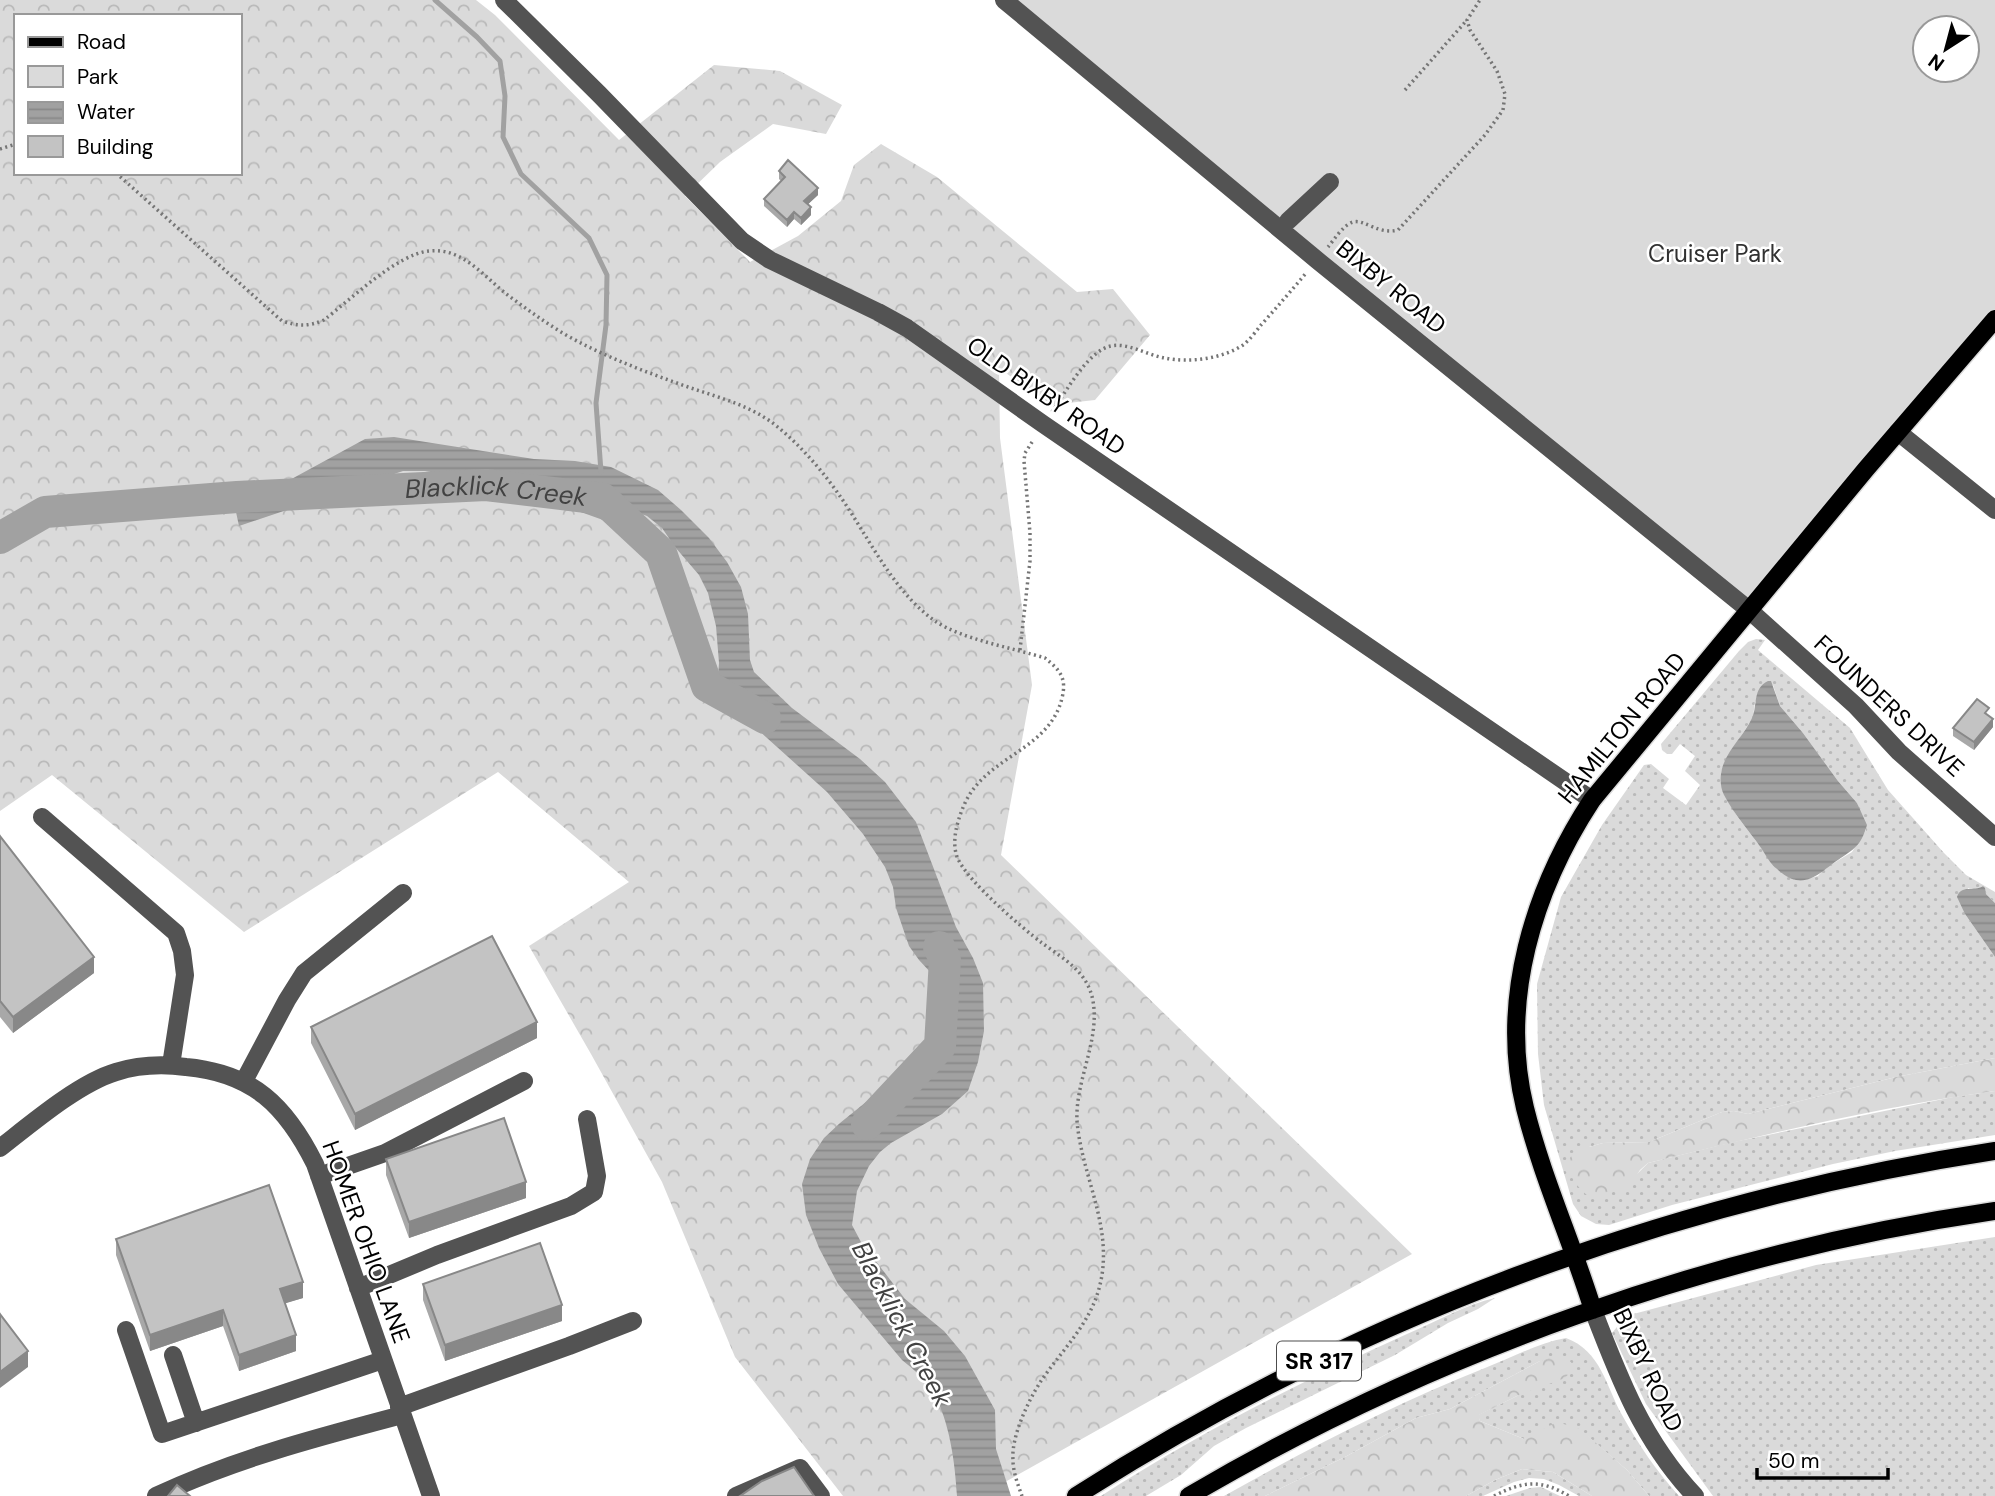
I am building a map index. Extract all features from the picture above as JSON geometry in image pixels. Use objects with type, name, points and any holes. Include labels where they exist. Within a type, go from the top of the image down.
[{"type":"main road","name":"HAMILTON ROAD","points":[[1575,1254],[1535,1143],[1525,1106],[1516,1049],[1522,967],[1533,921],[1559,855],[1592,800],[1995,319]]},
{"type":"main road","name":"SR 317","points":[[1076,1496],[1218,1412],[1404,1320],[1487,1286],[1575,1254],[1678,1222],[1811,1186],[1995,1151]]},
{"type":"main road","name":"SR 317","points":[[1189,1496],[1348,1411],[1493,1347],[1593,1310],[1684,1281],[1833,1241],[1995,1211]]},
{"type":"main road","name":"BIXBY ROAD","points":[[1575,1254],[1593,1310]]},
{"type":"street","name":"OLD BIXBY ROAD","points":[[503,0],[742,241],[770,260],[907,328],[1043,425],[1592,800]]},
{"type":"street","name":"BIXBY ROAD","points":[[1015,3],[1317,260],[1749,610]]},
{"type":"street","points":[[1288,221],[1330,182]]},
{"type":"street","points":[[1898,432],[1995,510]]},
{"type":"street","name":"FOUNDERS DRIVE","points":[[1749,610],[1856,706],[1899,752],[1995,837]]},
{"type":"street","points":[[42,817],[176,933],[185,975],[171,1065]]},
{"type":"street","points":[[244,1082],[304,973],[403,893]]},
{"type":"street","name":"HOMER OHIO LANE","points":[[0,1147],[79,1090],[116,1072],[157,1065],[207,1069],[244,1082],[268,1097],[287,1116],[303,1139],[319,1176],[431,1496]]},
{"type":"street","points":[[319,1176],[384,1153],[524,1081]]},
{"type":"street","points":[[358,1287],[480,1238],[559,1211],[594,1192],[597,1176],[587,1119]]},
{"type":"street","name":"BIXBY ROAD","points":[[1593,1310],[1641,1424],[1669,1466],[1695,1496]]},
{"type":"street","points":[[156,1496],[296,1443],[401,1411],[633,1321]]},
{"type":"street","points":[[126,1330],[162,1434],[383,1360]]},
{"type":"street","points":[[173,1355],[196,1423]]},
{"type":"street","points":[[736,1496],[800,1468],[821,1496]]},
{"type":"path","points":[[1405,90],[1467,20]]},
{"type":"path","points":[[118,175],[282,321],[298,326],[310,326],[324,320],[400,261],[428,251],[443,251],[470,263],[538,317],[592,348],[625,364],[730,400],[754,412],[779,428],[819,468],[841,497],[888,572],[922,610],[956,633],[1045,658],[1063,677],[1064,690],[1060,707],[1051,723],[974,788],[962,810],[955,848],[959,861],[970,876],[1004,911],[1082,974],[1093,1002],[1092,1031],[1077,1122],[1101,1217],[1102,1279],[1087,1319],[1041,1382],[1015,1437],[1012,1460],[1022,1496]]},
{"type":"path","points":[[1020,650],[1031,533],[1024,461],[1025,453],[1043,425]]},
{"type":"path","points":[[1494,1496],[1518,1486],[1538,1483],[1554,1487],[1569,1496]]},
{"type":"green space","points":[[0,0],[476,0],[495,15],[619,140],[714,65],[780,71],[842,105],[826,134],[773,124],[720,162],[685,196],[750,262],[798,236],[841,201],[854,165],[881,144],[937,177],[1077,292],[1113,289],[1150,335],[1095,400],[1050,405],[999,368],[1000,438],[1032,685],[1001,855],[1412,1254],[980,1496],[843,1496],[735,1357],[662,1182],[529,946],[629,882],[498,772],[244,932],[52,775],[0,811]]},
{"type":"green space","name":"Cruiser Park","points":[[1004,0],[1995,0],[1995,319],[1749,610]]},
{"type":"green space","points":[[1765,640],[1758,650],[1850,728],[1888,790],[1966,875],[1995,892],[1995,903],[1986,894],[1983,886],[1978,889],[1968,888],[1965,914],[1995,957],[1995,1058],[1896,1077],[1748,1114],[1722,1112],[1649,1142],[1603,1143],[1589,1147],[1635,1176],[1648,1163],[1733,1142],[1953,1097],[1995,1091],[1995,1135],[1833,1164],[1672,1205],[1609,1225],[1596,1224],[1581,1216],[1573,1204],[1544,1105],[1538,1054],[1537,984],[1561,897],[1602,825],[1644,765],[1651,764],[1669,779],[1663,788],[1686,805],[1700,785],[1685,771],[1695,756],[1680,744],[1672,754],[1667,754],[1662,750],[1661,744],[1748,642]],"holes":[[[1773,685],[1780,706],[1857,803],[1866,830],[1852,852],[1824,869],[1818,876],[1807,879],[1795,880],[1777,869],[1724,794],[1721,772],[1753,717],[1755,702]]]},
{"type":"green space","points":[[1995,1058],[1995,1091],[1864,1113],[1648,1163],[1630,1186],[1603,1195],[1588,1196],[1574,1181],[1567,1163],[1573,1153],[1589,1147],[1603,1143],[1649,1142],[1722,1112],[1748,1114],[1896,1077]]},
{"type":"green space","points":[[1995,1237],[1995,1496],[1713,1496],[1646,1404],[1612,1333],[1626,1316],[1816,1265]]},
{"type":"green space","points":[[1495,1298],[1395,1355],[1214,1446],[1181,1475],[1146,1496],[1101,1496],[1213,1429],[1290,1389],[1473,1304]]},
{"type":"green space","points":[[1566,1338],[1578,1344],[1595,1360],[1635,1437],[1679,1496],[1649,1496],[1627,1470],[1579,1429],[1524,1439],[1480,1421],[1478,1415],[1519,1395],[1540,1361],[1450,1409],[1416,1418],[1265,1496],[1224,1496],[1320,1444],[1418,1396],[1535,1347]]},
{"type":"green space","points":[[1558,1355],[1571,1362],[1573,1369],[1565,1378],[1519,1395],[1479,1415],[1480,1421],[1524,1439],[1557,1422],[1580,1429],[1627,1470],[1649,1496],[1592,1496],[1553,1472],[1522,1469],[1466,1496],[1265,1496],[1416,1418],[1450,1409],[1540,1361]]},
{"type":"green space","points":[[1522,1469],[1553,1472],[1592,1496],[1579,1496],[1544,1479],[1529,1478],[1483,1496],[1466,1496]]},
{"type":"green space","points":[[1541,1487],[1560,1496],[1506,1496],[1530,1488]]},
{"type":"water","points":[[394,437],[534,459],[575,461],[611,467],[658,490],[709,538],[741,587],[748,614],[750,660],[754,672],[792,708],[860,759],[885,782],[916,822],[956,927],[983,983],[984,1031],[978,1062],[968,1091],[942,1114],[880,1152],[869,1166],[857,1191],[852,1225],[861,1242],[905,1299],[944,1331],[965,1356],[995,1410],[996,1449],[1011,1496],[957,1496],[948,1429],[933,1392],[902,1360],[838,1284],[806,1215],[802,1184],[810,1159],[824,1138],[866,1102],[902,1091],[922,1078],[936,1063],[953,1019],[951,1001],[945,988],[909,946],[885,867],[863,834],[827,792],[736,710],[721,691],[716,626],[708,593],[699,575],[662,528],[647,516],[633,511],[621,513],[617,525],[508,486],[425,471],[403,471],[239,526],[230,484],[265,485],[286,482],[365,439]]},
{"type":"water","points":[[1771,681],[1780,706],[1857,803],[1867,825],[1853,850],[1808,879],[1796,880],[1772,865],[1732,809],[1721,788],[1721,774],[1726,759],[1752,718],[1760,688]]},
{"type":"water","points":[[1983,886],[1986,894],[1995,903],[1995,957],[1965,914],[1957,897],[1965,889]]},
{"type":"building","points":[[788,160],[818,188],[804,201],[811,207],[801,218],[794,212],[787,220],[764,199],[785,177],[779,171]]},
{"type":"building","points":[[1977,699],[1989,708],[1985,713],[1993,719],[1974,742],[1953,728]]},
{"type":"building","points":[[0,836],[94,957],[13,1017],[0,1001]]},
{"type":"building","points":[[492,936],[537,1022],[355,1114],[311,1027]]},
{"type":"building","points":[[504,1118],[526,1182],[409,1222],[386,1159]]},
{"type":"building","points":[[269,1185],[303,1282],[280,1289],[296,1335],[239,1355],[223,1310],[150,1335],[116,1239]]},
{"type":"building","points":[[540,1243],[562,1305],[445,1345],[423,1284]]},
{"type":"building","points":[[0,1314],[28,1351],[0,1372]]},
{"type":"building","points":[[794,1467],[814,1496],[740,1496],[762,1481]]},
{"type":"building","points":[[177,1485],[190,1496],[168,1496]]},
{"type":"waterway","points":[[435,0],[500,61],[505,96],[503,137],[521,174],[589,238],[607,275],[606,325],[596,403],[601,472]]},
{"type":"waterway","name":"Blacklick Creek","points":[[0,538],[45,512],[237,497],[486,485],[603,499],[661,553],[707,686],[765,718]]},
{"type":"waterway","name":"Blacklick Creek","points":[[867,1124],[940,1046],[945,959],[939,947]]}]
